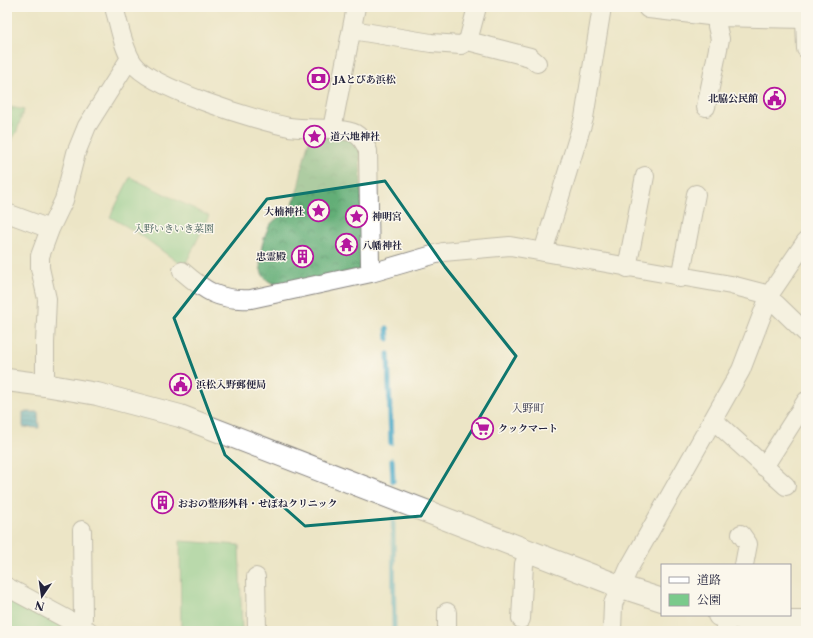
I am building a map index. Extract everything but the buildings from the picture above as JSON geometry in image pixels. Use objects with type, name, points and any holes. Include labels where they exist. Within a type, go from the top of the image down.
[{"type":"street","points":[[116,7],[115,11],[130,58],[142,72],[152,78],[220,107],[290,127],[332,129],[355,132],[364,140],[368,151],[370,264],[373,272]]},
{"type":"street","points":[[332,129],[356,7]]},
{"type":"street","points":[[468,41],[477,7]]},
{"type":"street","points":[[544,252],[584,118],[602,7]]},
{"type":"street","points":[[649,7],[687,10],[718,15],[806,17],[806,50]]},
{"type":"street","points":[[706,107],[720,39],[717,26],[718,15]]},
{"type":"street","points":[[352,30],[431,43],[461,45],[468,41],[530,57],[537,63]]},
{"type":"street","points":[[46,385],[44,343],[48,299],[40,268],[40,256],[50,229],[64,200],[76,154],[87,126],[130,58]]},
{"type":"street","points":[[628,268],[645,176]]},
{"type":"street","points":[[680,278],[696,194]]},
{"type":"street","points":[[7,213],[50,229]]},
{"type":"street","points":[[612,631],[613,604],[629,568],[744,365],[769,298],[806,241]]},
{"type":"street","points":[[182,271],[209,292],[222,298],[236,300],[251,299],[373,272],[443,252],[510,246],[680,278],[731,285],[769,298],[806,333]]},
{"type":"street","points":[[7,380],[46,385],[123,400],[180,416],[529,551],[661,600]]},
{"type":"street","points":[[764,467],[806,401]]},
{"type":"street","points":[[712,422],[720,426],[786,486]]},
{"type":"street","points":[[82,530],[84,628]]},
{"type":"street","points":[[741,534],[748,544],[744,564]]},
{"type":"street","points":[[521,619],[524,564],[529,551]]},
{"type":"street","points":[[256,577],[257,631]]},
{"type":"street","points":[[7,587],[84,628]]},
{"type":"street","points":[[447,612],[447,631]]},
{"type":"street","points":[[725,619],[770,622],[806,622]]},
{"type":"highlighted area","points":[[385,181],[445,267],[516,356],[421,516],[305,526],[225,455],[174,318],[267,199]]},
{"type":"green space","points":[[7,106],[24,110],[17,131],[7,148]]},
{"type":"green space","points":[[332,134],[360,143],[363,265],[359,270],[281,286],[269,281],[263,275],[261,270],[261,250],[267,230],[276,219],[290,208],[294,201],[309,141],[317,136]]},
{"type":"green space","name":"入野いきいき菜園","points":[[130,177],[209,216],[184,267],[138,233],[110,217]]},
{"type":"green space","points":[[180,541],[239,545],[242,631],[181,631]]},
{"type":"green space","points":[[7,594],[70,631],[7,631]]},
{"type":"water","points":[[23,412],[38,412],[39,428],[23,427]]},
{"type":"waterway","points":[[387,328],[388,339]]},
{"type":"waterway","points":[[388,354],[391,443]]},
{"type":"waterway","points":[[392,460],[393,481]]},
{"type":"waterway","points":[[393,519],[394,631]]},
{"type":"place","name":"JAとぴあ浜松","points":[[318,79]]},
{"type":"place","name":"北脇公民館","points":[[774,98]]},
{"type":"place","name":"道六地神社","points":[[314,136]]},
{"type":"place","name":"大楠神社","points":[[319,211]]},
{"type":"place","name":"神明宮","points":[[356,216]]},
{"type":"place","name":"八幡神社","points":[[347,245]]},
{"type":"place","name":"忠霊殿","points":[[302,256]]},
{"type":"place","name":"浜松入野郵便局","points":[[180,384]]},
{"type":"place","name":"クックマート","points":[[483,428]]},
{"type":"place","name":"おおの整形外科・せぼねクリニック","points":[[163,503]]},
{"type":"district","name":"入野町","points":[[528,408]]}]
